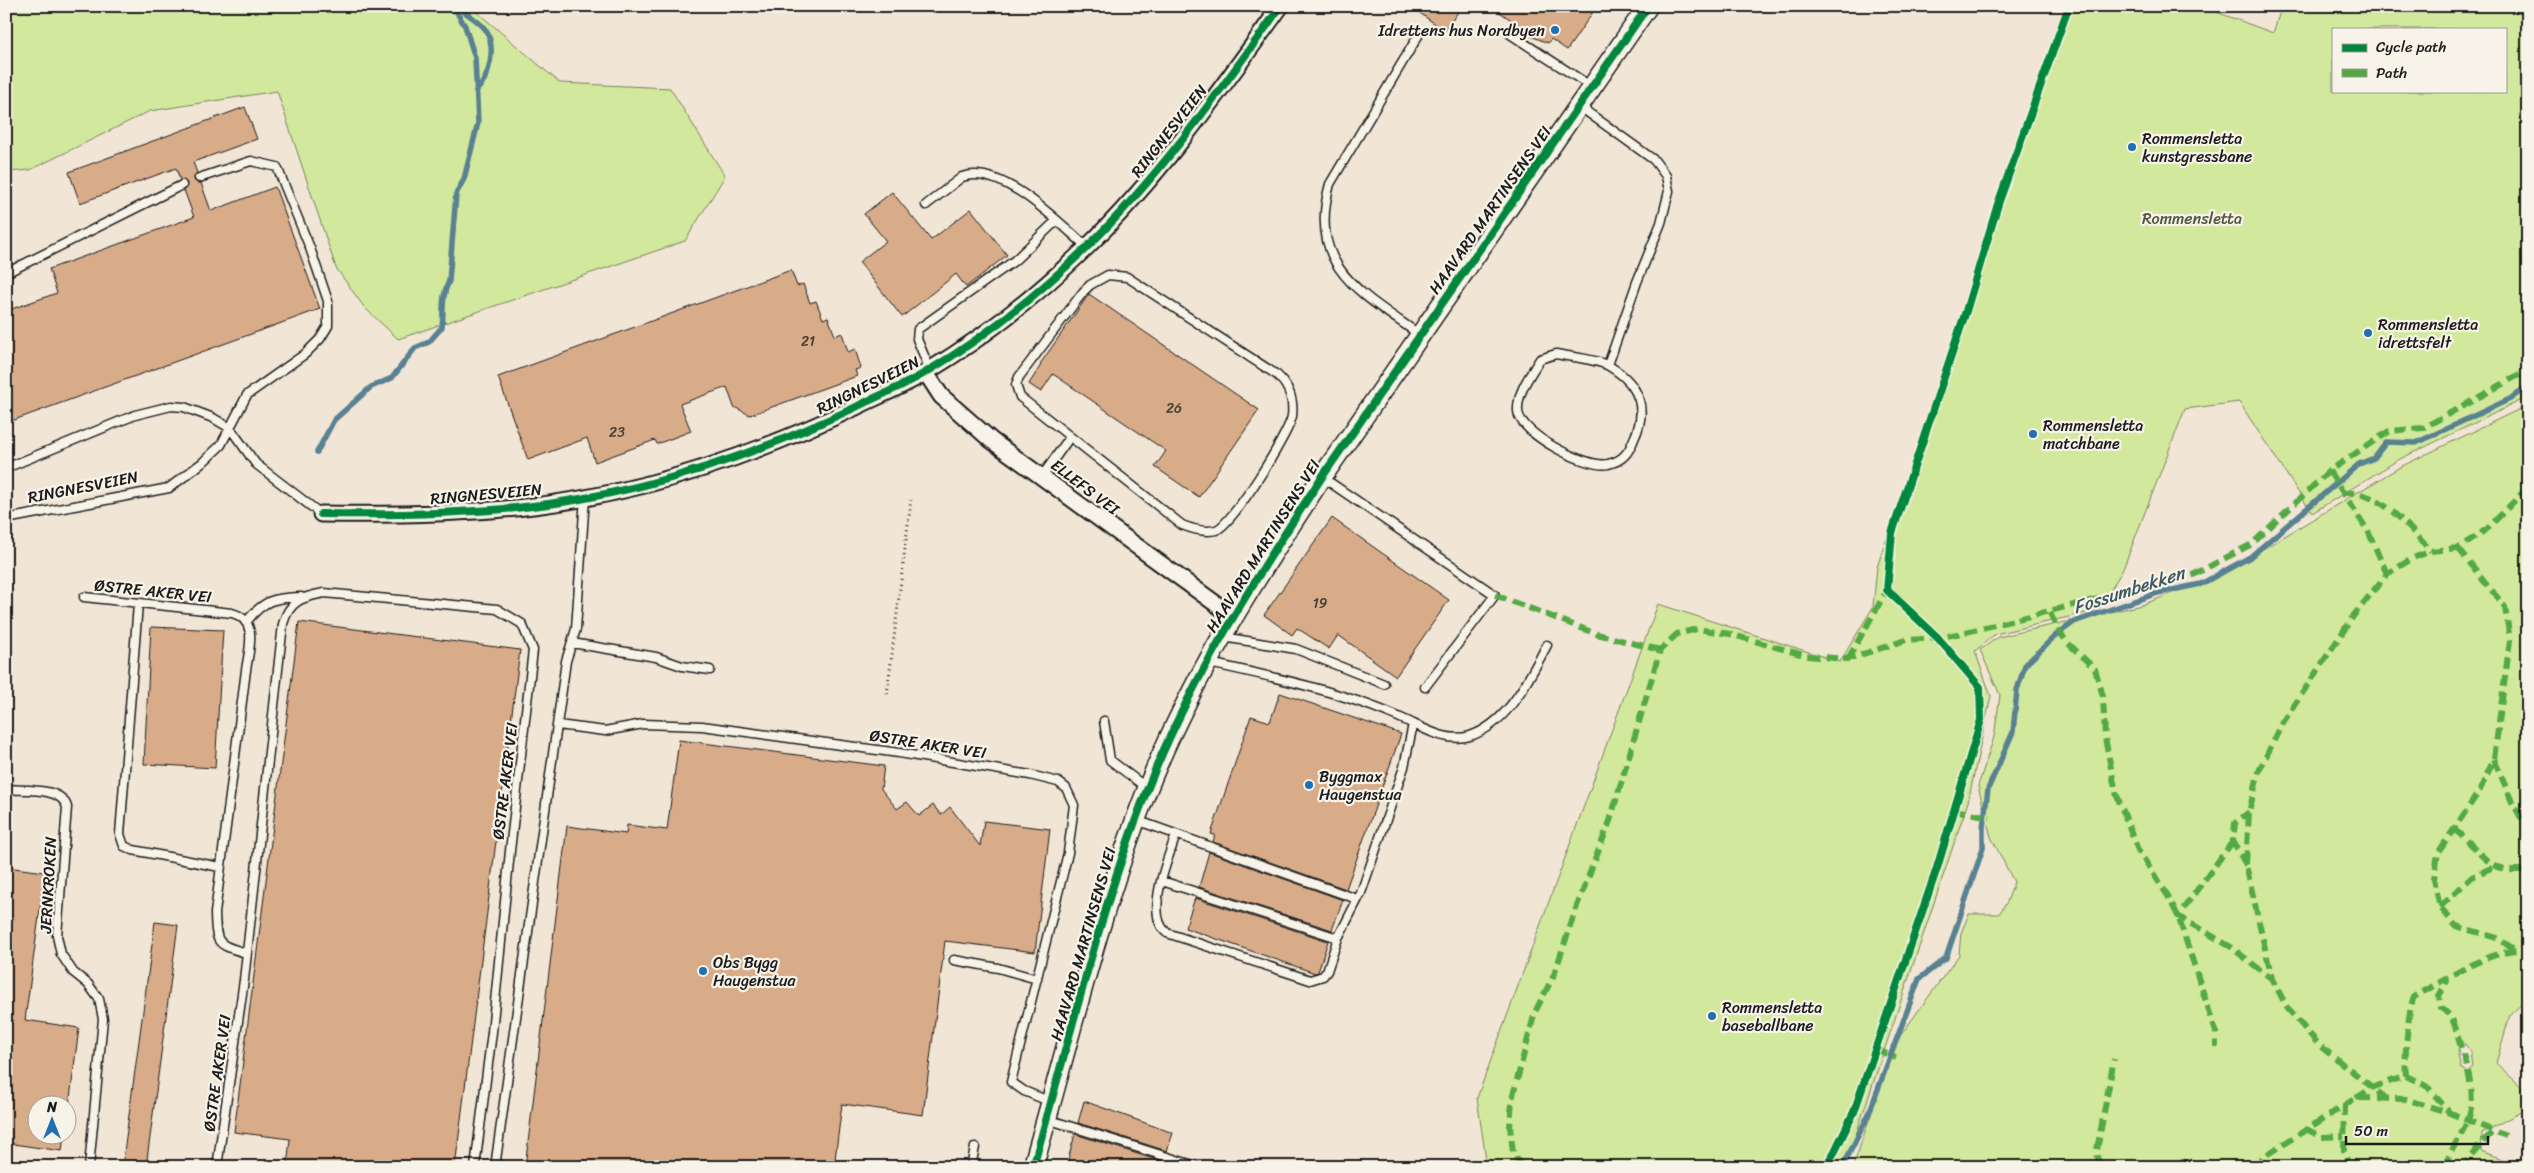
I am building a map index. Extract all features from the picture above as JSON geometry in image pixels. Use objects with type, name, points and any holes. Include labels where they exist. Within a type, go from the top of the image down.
[{"type":"street","name":"HAAVARD MARTINSENS VEI","points":[[1033,1167],[1111,895],[1136,820],[1178,719],[1207,662],[1271,554],[1322,477],[1648,6]]},
{"type":"street","name":"RINGNESVEIEN","points":[[321,514],[457,513],[519,508],[639,487],[747,454],[803,432],[928,371],[978,338],[1035,293],[1087,247],[1140,190],[1195,122],[1277,11]]},
{"type":"street","name":"ELLEFS VEI","points":[[928,371],[941,396],[960,414],[1234,617]]},
{"type":"lane","points":[[1261,6],[1277,11]]},
{"type":"lane","points":[[1510,34],[1592,87]]},
{"type":"lane","points":[[1418,36],[1330,184],[1325,202],[1324,224],[1326,242],[1334,262],[1347,278],[1364,295],[1420,335]]},
{"type":"lane","points":[[1579,106],[1654,160],[1666,176],[1669,191],[1661,224],[1637,282],[1608,365]]},
{"type":"lane","name":"RINGNESVEIEN","points":[[6,519],[169,488],[178,483],[217,449],[247,395],[305,354],[320,339],[328,326],[328,301],[310,248],[277,167],[251,161],[199,178]]},
{"type":"lane","points":[[926,205],[962,177],[986,175],[1012,187],[1087,247]]},
{"type":"lane","points":[[6,273],[182,185]]},
{"type":"lane","points":[[928,371],[917,339],[918,329],[1014,261],[1056,221]]},
{"type":"lane","points":[[1108,275],[1127,277],[1277,375],[1286,382],[1290,393],[1292,406],[1288,428],[1237,512],[1216,530],[1192,530],[1182,525],[1070,437],[1020,397],[1016,385],[1026,366],[1083,292],[1090,285],[1108,275]]},
{"type":"lane","points":[[1556,354],[1608,365],[1637,391],[1642,401],[1638,432],[1628,452],[1620,460],[1607,465],[1593,464],[1542,441],[1521,420],[1518,412],[1519,400],[1540,359],[1556,354]]},
{"type":"lane","points":[[6,468],[135,415],[170,406],[184,407],[204,414],[230,428],[256,464],[321,514]]},
{"type":"lane","points":[[1042,476],[1070,437]]},
{"type":"lane","points":[[1322,477],[1495,595],[1425,687]]},
{"type":"lane","points":[[495,1167],[566,661],[576,629],[585,497]]},
{"type":"lane","name":"ØSTRE AKER VEI","points":[[84,597],[232,613],[241,615],[247,621],[268,601],[324,593],[497,609],[522,624],[534,650],[510,851],[492,1032],[474,1167]]},
{"type":"lane","name":"ØSTRE AKER VEI","points":[[217,1167],[246,953],[283,624],[292,604],[302,597]]},
{"type":"lane","points":[[138,604],[120,834],[124,846],[133,850],[220,867]]},
{"type":"lane","points":[[246,953],[222,946],[215,931],[215,913],[220,867],[229,820],[244,689],[250,630],[247,621]]},
{"type":"lane","points":[[1221,637],[1296,649],[1384,684]]},
{"type":"lane","points":[[572,643],[648,656],[682,666],[710,670]]},
{"type":"lane","points":[[1207,662],[1266,676],[1373,707],[1412,724],[1453,738],[1472,735],[1486,728],[1502,716],[1514,701],[1547,645]]},
{"type":"lane","points":[[1104,721],[1110,760],[1148,789]]},
{"type":"lane","name":"ØSTRE AKER VEI","points":[[558,725],[605,731],[644,724],[702,726],[899,753],[1030,774],[1058,782],[1070,793],[1074,805],[1068,853],[1011,1082],[1049,1111]]},
{"type":"lane","points":[[1176,834],[1158,896],[1158,921],[1167,933],[1310,980],[1323,976],[1338,938],[1357,899],[1404,767],[1412,724]]},
{"type":"lane","name":"JERNKROKEN","points":[[6,789],[53,793],[61,796],[67,807],[57,936],[61,954],[73,972],[88,984],[99,999],[103,1019],[89,1167]]},
{"type":"lane","points":[[1136,820],[1357,899]]},
{"type":"lane","points":[[1162,881],[1338,938]]},
{"type":"lane","points":[[954,960],[998,968],[1037,979]]},
{"type":"lane","points":[[1049,1111],[1199,1167]]},
{"type":"lane","points":[[971,1167],[975,1147]]},
{"type":"path","points":[[887,694],[911,500]]},
{"type":"green space","points":[[6,6],[476,6],[477,12],[560,83],[670,88],[725,176],[685,241],[398,339],[364,307],[336,268],[277,91],[150,111],[30,170],[6,172]]},
{"type":"green space","name":"Rommensletta","points":[[2064,6],[2200,6],[2273,33],[2282,6],[2528,6],[2528,397],[2398,460],[2312,513],[2239,402],[2185,409],[2123,569],[2099,610],[1995,634],[1975,651],[1991,696],[1968,802],[1845,1167],[1487,1167],[1477,1098],[1658,604],[1840,662],[1873,607],[1877,567]]},
{"type":"green space","points":[[2528,405],[2528,998],[2510,1015],[2496,1063],[2526,1091],[2528,1108],[2482,1133],[2481,1151],[2515,1164],[2528,1163],[2528,1167],[1853,1167],[1895,1043],[1959,955],[1961,933],[1969,914],[1999,914],[2007,902],[2014,882],[1991,837],[1978,786],[1994,737],[2000,695],[1980,650],[1998,637],[2142,605],[2223,573],[2400,467]],"holes":[[[2459,1044],[2465,1044],[2470,1051],[2472,1067],[2468,1072],[2461,1069],[2458,1055]]]},
{"type":"building","points":[[1410,6],[1462,6],[1445,31]]},
{"type":"building","name":"Idrettens hus Nordbyen","points":[[1491,6],[1597,6],[1567,50],[1551,39],[1548,43],[1526,34],[1527,31]]},
{"type":"building","points":[[245,107],[257,139],[193,162],[197,173],[194,180],[201,183],[211,211],[275,187],[320,309],[6,423],[6,311],[57,293],[49,269],[194,217],[184,190],[187,183],[180,180],[176,168],[80,203],[69,172]]},
{"type":"building","points":[[892,192],[931,240],[971,209],[1007,255],[966,287],[956,274],[902,317],[859,262],[886,241],[864,214]]},
{"type":"building","points":[[791,270],[797,286],[803,284],[810,303],[816,301],[823,319],[828,317],[835,336],[842,333],[848,352],[855,349],[861,368],[855,370],[857,376],[750,415],[734,407],[727,387],[680,404],[691,431],[657,444],[655,440],[595,462],[587,438],[528,460],[498,377]]},
{"type":"building","points":[[1089,294],[1259,410],[1199,497],[1155,467],[1166,451],[1053,374],[1041,392],[1029,384],[1040,364]]},
{"type":"building","points":[[1332,518],[1449,600],[1396,676],[1338,635],[1329,649],[1297,628],[1292,635],[1264,615]]},
{"type":"building","points":[[299,622],[520,650],[455,1167],[287,1167],[290,1139],[234,1132]]},
{"type":"building","points":[[151,627],[223,630],[215,768],[144,764]]},
{"type":"building","points":[[1280,693],[1401,734],[1346,889],[1213,842],[1215,835],[1211,834],[1251,716],[1270,722]]},
{"type":"building","points":[[679,740],[884,766],[881,789],[897,809],[907,802],[919,816],[933,805],[941,815],[950,807],[980,846],[984,821],[1050,829],[1035,952],[945,941],[923,1115],[842,1104],[834,1167],[525,1167],[567,826],[626,834],[627,825],[667,830]]},
{"type":"building","points":[[1209,852],[1343,900],[1332,930],[1199,887]]},
{"type":"building","points":[[6,867],[45,872],[25,1020],[79,1028],[70,1096],[28,1096],[28,1146],[63,1146],[62,1151],[6,1143]]},
{"type":"building","points":[[1195,898],[1328,941],[1318,972],[1315,973],[1185,928]]},
{"type":"building","points":[[155,922],[178,925],[146,1167],[122,1167]]},
{"type":"building","points":[[1084,1101],[1173,1133],[1167,1151],[1078,1123]]},
{"type":"building","points":[[1075,1134],[1163,1162],[1161,1167],[1066,1167]]},
{"type":"waterway","points":[[317,452],[334,420],[371,387],[392,378],[415,348],[429,342],[442,327],[444,298],[449,281],[456,194],[464,179],[478,123],[475,58],[465,26],[453,6]]},
{"type":"waterway","points":[[462,6],[463,11],[485,29],[491,44],[488,70],[476,91]]},
{"type":"waterway","name":"Fossumbekken","points":[[1840,1167],[1845,1162],[1868,1116],[1919,979],[1946,958],[1983,848],[1983,827],[1988,789],[2013,732],[2017,690],[2025,665],[2055,636],[2074,622],[2158,593],[2201,584],[2250,557],[2359,464],[2374,458],[2386,442],[2416,443],[2510,399],[2528,386]]},
{"type":"marked path","points":[[1522,1167],[1513,1152],[1510,1127],[1512,1099],[1535,1012],[1554,975],[1577,906],[1610,821],[1660,650],[1677,634],[1697,629],[1730,634],[1807,656],[1848,659],[1906,640],[1938,638],[1966,632],[2193,575],[2252,544],[2329,471],[2389,431],[2423,428],[2528,370]]},
{"type":"marked path","points":[[2329,471],[2368,531],[2387,574]]},
{"type":"marked path","points":[[2387,1099],[2320,1046],[2288,1009],[2272,979],[2246,865],[2249,812],[2259,771],[2282,724],[2354,615],[2387,574],[2413,558],[2431,551],[2458,548],[2487,529],[2528,487]]},
{"type":"marked path","points":[[2343,493],[2356,493],[2381,503],[2403,521],[2431,551]]},
{"type":"marked path","points":[[2458,548],[2505,607],[2510,640],[2494,759],[2480,790],[2438,853],[2434,879],[2440,907],[2456,926],[2497,938],[2514,949]]},
{"type":"marked path","points":[[1848,659],[1887,590]]},
{"type":"marked path","points":[[1495,595],[1597,634],[1660,650]]},
{"type":"marked path","points":[[2050,613],[2057,628],[2067,642],[2095,669],[2103,696],[2105,738],[2116,793],[2138,850],[2168,896],[2178,916],[2216,1032],[2216,1047]]},
{"type":"marked path","points":[[2494,759],[2512,802],[2528,829]]},
{"type":"marked path","points":[[1954,810],[1990,817]]},
{"type":"marked path","points":[[2246,865],[2233,841],[2235,823],[2249,812]]},
{"type":"marked path","points":[[2453,829],[2463,836],[2485,859],[2493,864],[2514,870],[2528,869]]},
{"type":"marked path","points":[[2233,841],[2178,916],[2231,947],[2272,979]]},
{"type":"marked path","points":[[2440,907],[2472,877],[2493,867]]},
{"type":"marked path","points":[[2406,1076],[2407,1035],[2414,997],[2484,959],[2514,951],[2528,951]]},
{"type":"marked path","points":[[2445,1167],[2467,1122],[2472,1103],[2468,1073],[2456,1028],[2450,1016],[2441,1008],[2439,996],[2448,979]]},
{"type":"marked path","points":[[1876,1049],[1896,1058]]},
{"type":"marked path","points":[[2099,1167],[2097,1150],[2114,1059]]},
{"type":"marked path","points":[[2356,1098],[2374,1087],[2406,1076],[2427,1086],[2449,1112]]},
{"type":"marked path","points":[[2255,1167],[2263,1157],[2356,1098],[2406,1099],[2450,1113],[2506,1136]]},
{"type":"marked path","points":[[2345,1104],[2344,1150],[2349,1167]]},
{"type":"marked path","points":[[2306,1129],[2322,1137],[2344,1136]]},
{"type":"marked path","points":[[2458,1167],[2464,1164],[2493,1131]]},
{"type":"cycle path","points":[[321,514],[467,512],[516,508],[604,494],[690,472],[774,443],[911,381],[949,358],[990,329],[1049,282],[1086,248],[1139,191],[1189,131],[1281,6]]},
{"type":"cycle path","points":[[1033,1167],[1099,930],[1130,836],[1164,748],[1204,668],[1249,590],[1322,477],[1648,6]]},
{"type":"cycle path","points":[[1825,1167],[1854,1112],[1937,868],[1981,720],[1980,687],[1938,638],[1887,590],[1892,533],[1966,311],[1998,204],[2069,6]]},
{"type":"place","name":"Idrettens hus Nordbyen","points":[[1555,30]]},
{"type":"place","name":"Rommensletta kunstgressbane","points":[[2132,147]]},
{"type":"place","name":"Rommensletta idrettsfelt","points":[[2368,333]]},
{"type":"place","name":"Rommensletta matchbane","points":[[2033,434]]},
{"type":"place","name":"Byggmax Haugenstua","points":[[1309,785]]},
{"type":"place","name":"Obs Bygg Haugenstua","points":[[703,971]]},
{"type":"place","name":"Rommensletta baseballbane","points":[[1712,1016]]}]
